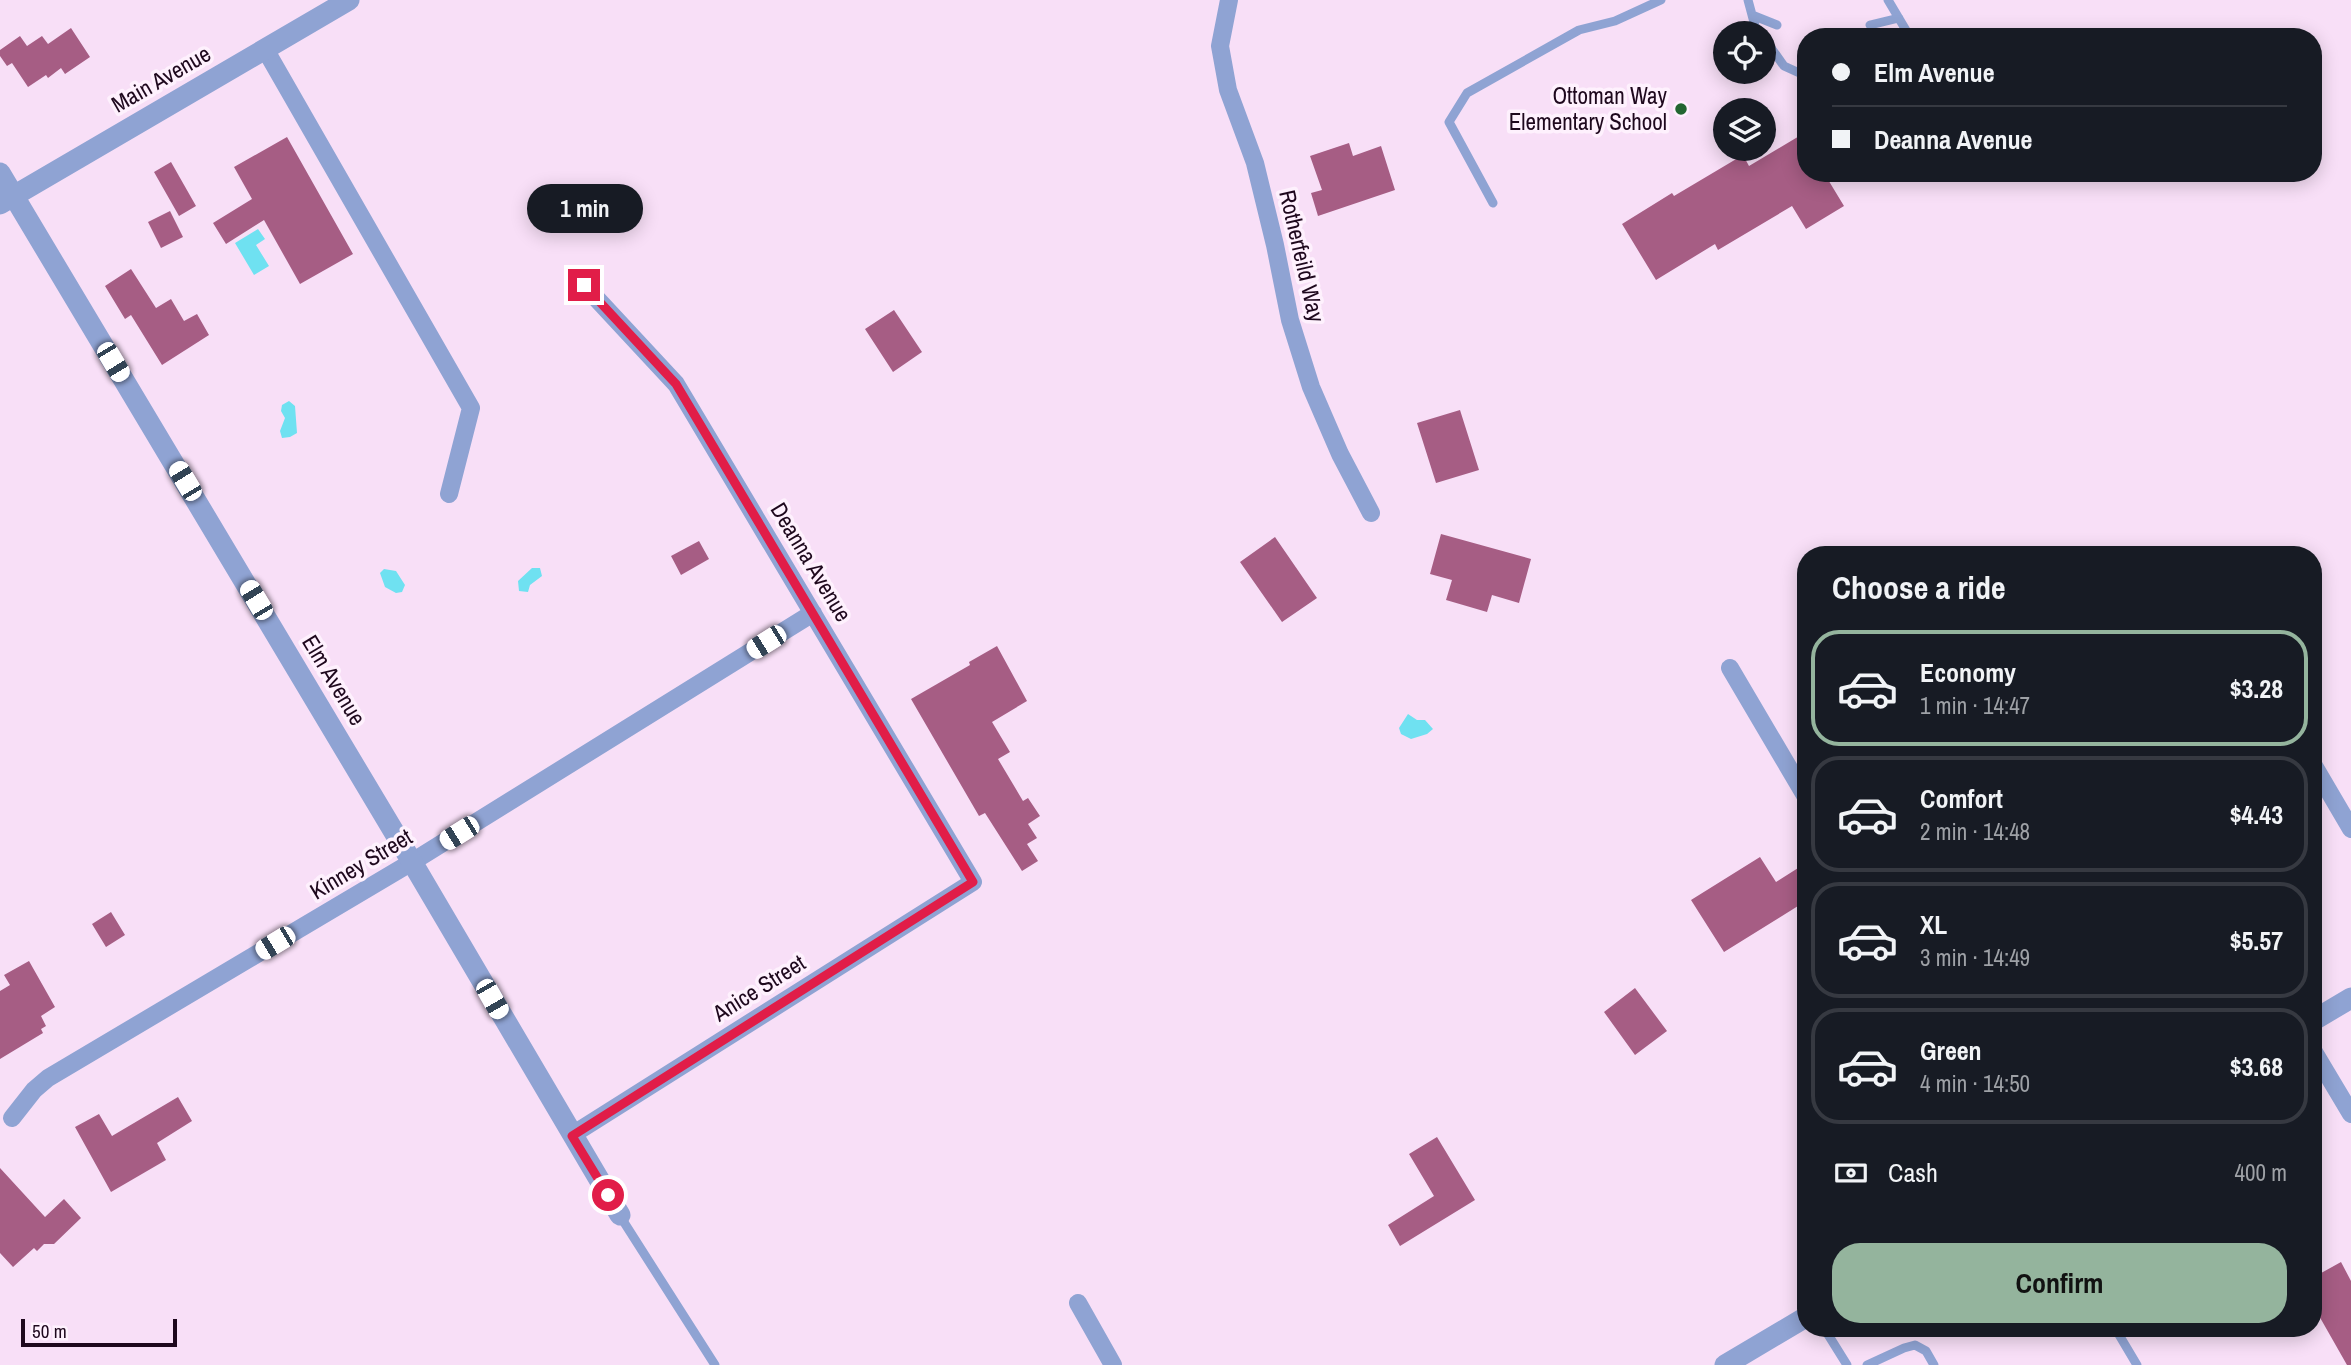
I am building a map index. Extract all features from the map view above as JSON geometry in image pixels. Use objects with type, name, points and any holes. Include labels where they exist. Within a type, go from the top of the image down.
[{"type":"street","name":"Main Avenue","points":[[7,200],[349,0]]},
{"type":"street","name":"Rotherfeild Way","points":[[1229,0],[1220,46],[1228,90],[1255,163],[1290,320],[1311,387],[1340,454],[1371,513]]},
{"type":"street","points":[[265,49],[471,408],[449,494]]},
{"type":"street","name":"Elm Avenue","points":[[0,173],[7,200],[412,862],[620,1215]]},
{"type":"street","name":"Deanna Avenue","points":[[584,285],[676,384],[973,882]]},
{"type":"street","name":"Kinney Street","points":[[12,1118],[34,1090],[48,1078],[412,862],[813,612]]},
{"type":"street","points":[[1730,668],[1797,782]]},
{"type":"street","points":[[2322,780],[2351,829]]},
{"type":"street","name":"Anice Street","points":[[572,1136],[973,882]]},
{"type":"street","points":[[2322,1015],[2351,998]]},
{"type":"street","points":[[2322,1065],[2351,1114]]},
{"type":"street","points":[[1077,1303],[1113,1365]]},
{"type":"street","points":[[1725,1365],[1797,1322]]},
{"type":"lane","points":[[1493,203],[1449,122],[1467,93],[1578,30],[1615,22],[1661,0]]},
{"type":"lane","points":[[1748,0],[1754,21]]},
{"type":"lane","points":[[1888,0],[1905,28]]},
{"type":"lane","points":[[1752,15],[1777,26]]},
{"type":"lane","points":[[1870,25],[1899,18]]},
{"type":"lane","points":[[1776,55],[1784,66],[1797,72]]},
{"type":"lane","points":[[620,1215],[715,1365]]},
{"type":"lane","points":[[1830,1337],[1847,1365]]},
{"type":"lane","points":[[2120,1337],[2137,1365]]},
{"type":"lane","points":[[1867,1365],[1915,1345],[1926,1351],[1934,1365]]},
{"type":"water","points":[[258,229],[265,239],[256,245],[269,266],[254,275],[235,243]]},
{"type":"water","points":[[289,401],[295,406],[297,433],[282,438],[280,431],[285,418],[281,411],[282,405]]},
{"type":"water","points":[[532,568],[540,568],[542,576],[530,585],[528,592],[519,591],[518,581]]},
{"type":"water","points":[[384,569],[396,571],[405,585],[402,592],[396,593],[385,587],[380,573]]},
{"type":"water","points":[[1408,714],[1417,720],[1425,720],[1433,729],[1411,739],[1401,734],[1399,728]]},
{"type":"building","points":[[71,28],[90,57],[65,74],[61,68],[48,78],[46,75],[28,87],[12,63],[7,66],[0,56],[0,50],[20,36],[27,46],[42,36],[48,44]]},
{"type":"building","points":[[287,137],[353,254],[300,284],[264,220],[226,244],[213,223],[252,199],[234,167]]},
{"type":"building","points":[[1797,137],[1797,182],[1829,182],[1844,206],[1806,229],[1792,206],[1718,250],[1715,244],[1656,280],[1622,224],[1672,193],[1674,196],[1733,161],[1746,161],[1749,166],[1757,161],[1776,161],[1776,150]]},
{"type":"building","points":[[1349,143],[1353,156],[1381,146],[1395,190],[1318,216],[1311,193],[1322,190],[1310,156]]},
{"type":"building","points":[[171,162],[196,206],[179,216],[154,172]]},
{"type":"building","points":[[170,211],[183,237],[161,248],[148,222]]},
{"type":"building","points":[[131,269],[156,308],[171,299],[184,321],[197,314],[209,335],[162,365],[131,315],[125,319],[105,286]]},
{"type":"building","points":[[894,310],[922,352],[893,372],[865,329]]},
{"type":"building","points":[[1460,410],[1479,470],[1436,483],[1417,423]]},
{"type":"building","points":[[1441,534],[1531,559],[1519,603],[1492,595],[1487,612],[1446,600],[1452,580],[1430,574]]},
{"type":"building","points":[[1275,537],[1317,598],[1282,622],[1240,562]]},
{"type":"building","points":[[699,541],[709,559],[681,575],[671,556]]},
{"type":"building","points":[[997,646],[1027,701],[992,722],[1010,752],[998,759],[1023,801],[1028,798],[1040,816],[1028,824],[1037,838],[1027,844],[1038,861],[1022,871],[985,813],[979,816],[911,699]]},
{"type":"building","points":[[1760,857],[1776,882],[1797,869],[1797,907],[1724,952],[1691,900]]},
{"type":"building","points":[[111,912],[125,935],[106,947],[92,924]]},
{"type":"building","points":[[29,961],[55,1007],[41,1016],[46,1026],[41,1029],[43,1033],[0,1059],[0,991],[10,985],[4,975]]},
{"type":"building","points":[[1635,988],[1667,1031],[1635,1055],[1604,1012]]},
{"type":"building","points":[[178,1097],[192,1121],[157,1143],[166,1160],[111,1192],[75,1127],[99,1114],[112,1136]]},
{"type":"building","points":[[1437,1137],[1475,1200],[1400,1246],[1388,1225],[1434,1196],[1409,1154]]},
{"type":"building","points":[[0,1168],[45,1217],[64,1199],[81,1218],[54,1244],[44,1244],[37,1251],[34,1248],[13,1267],[0,1253]]},
{"type":"building","points":[[2341,1262],[2351,1281],[2351,1365],[2347,1365],[2322,1321],[2322,1273]]},
{"type":"place","name":"Ottoman Way Elementary School","points":[[1681,109]]},
{"type":"route","points":[[584,285],[676,384],[973,882],[572,1136],[608,1195]]}]
